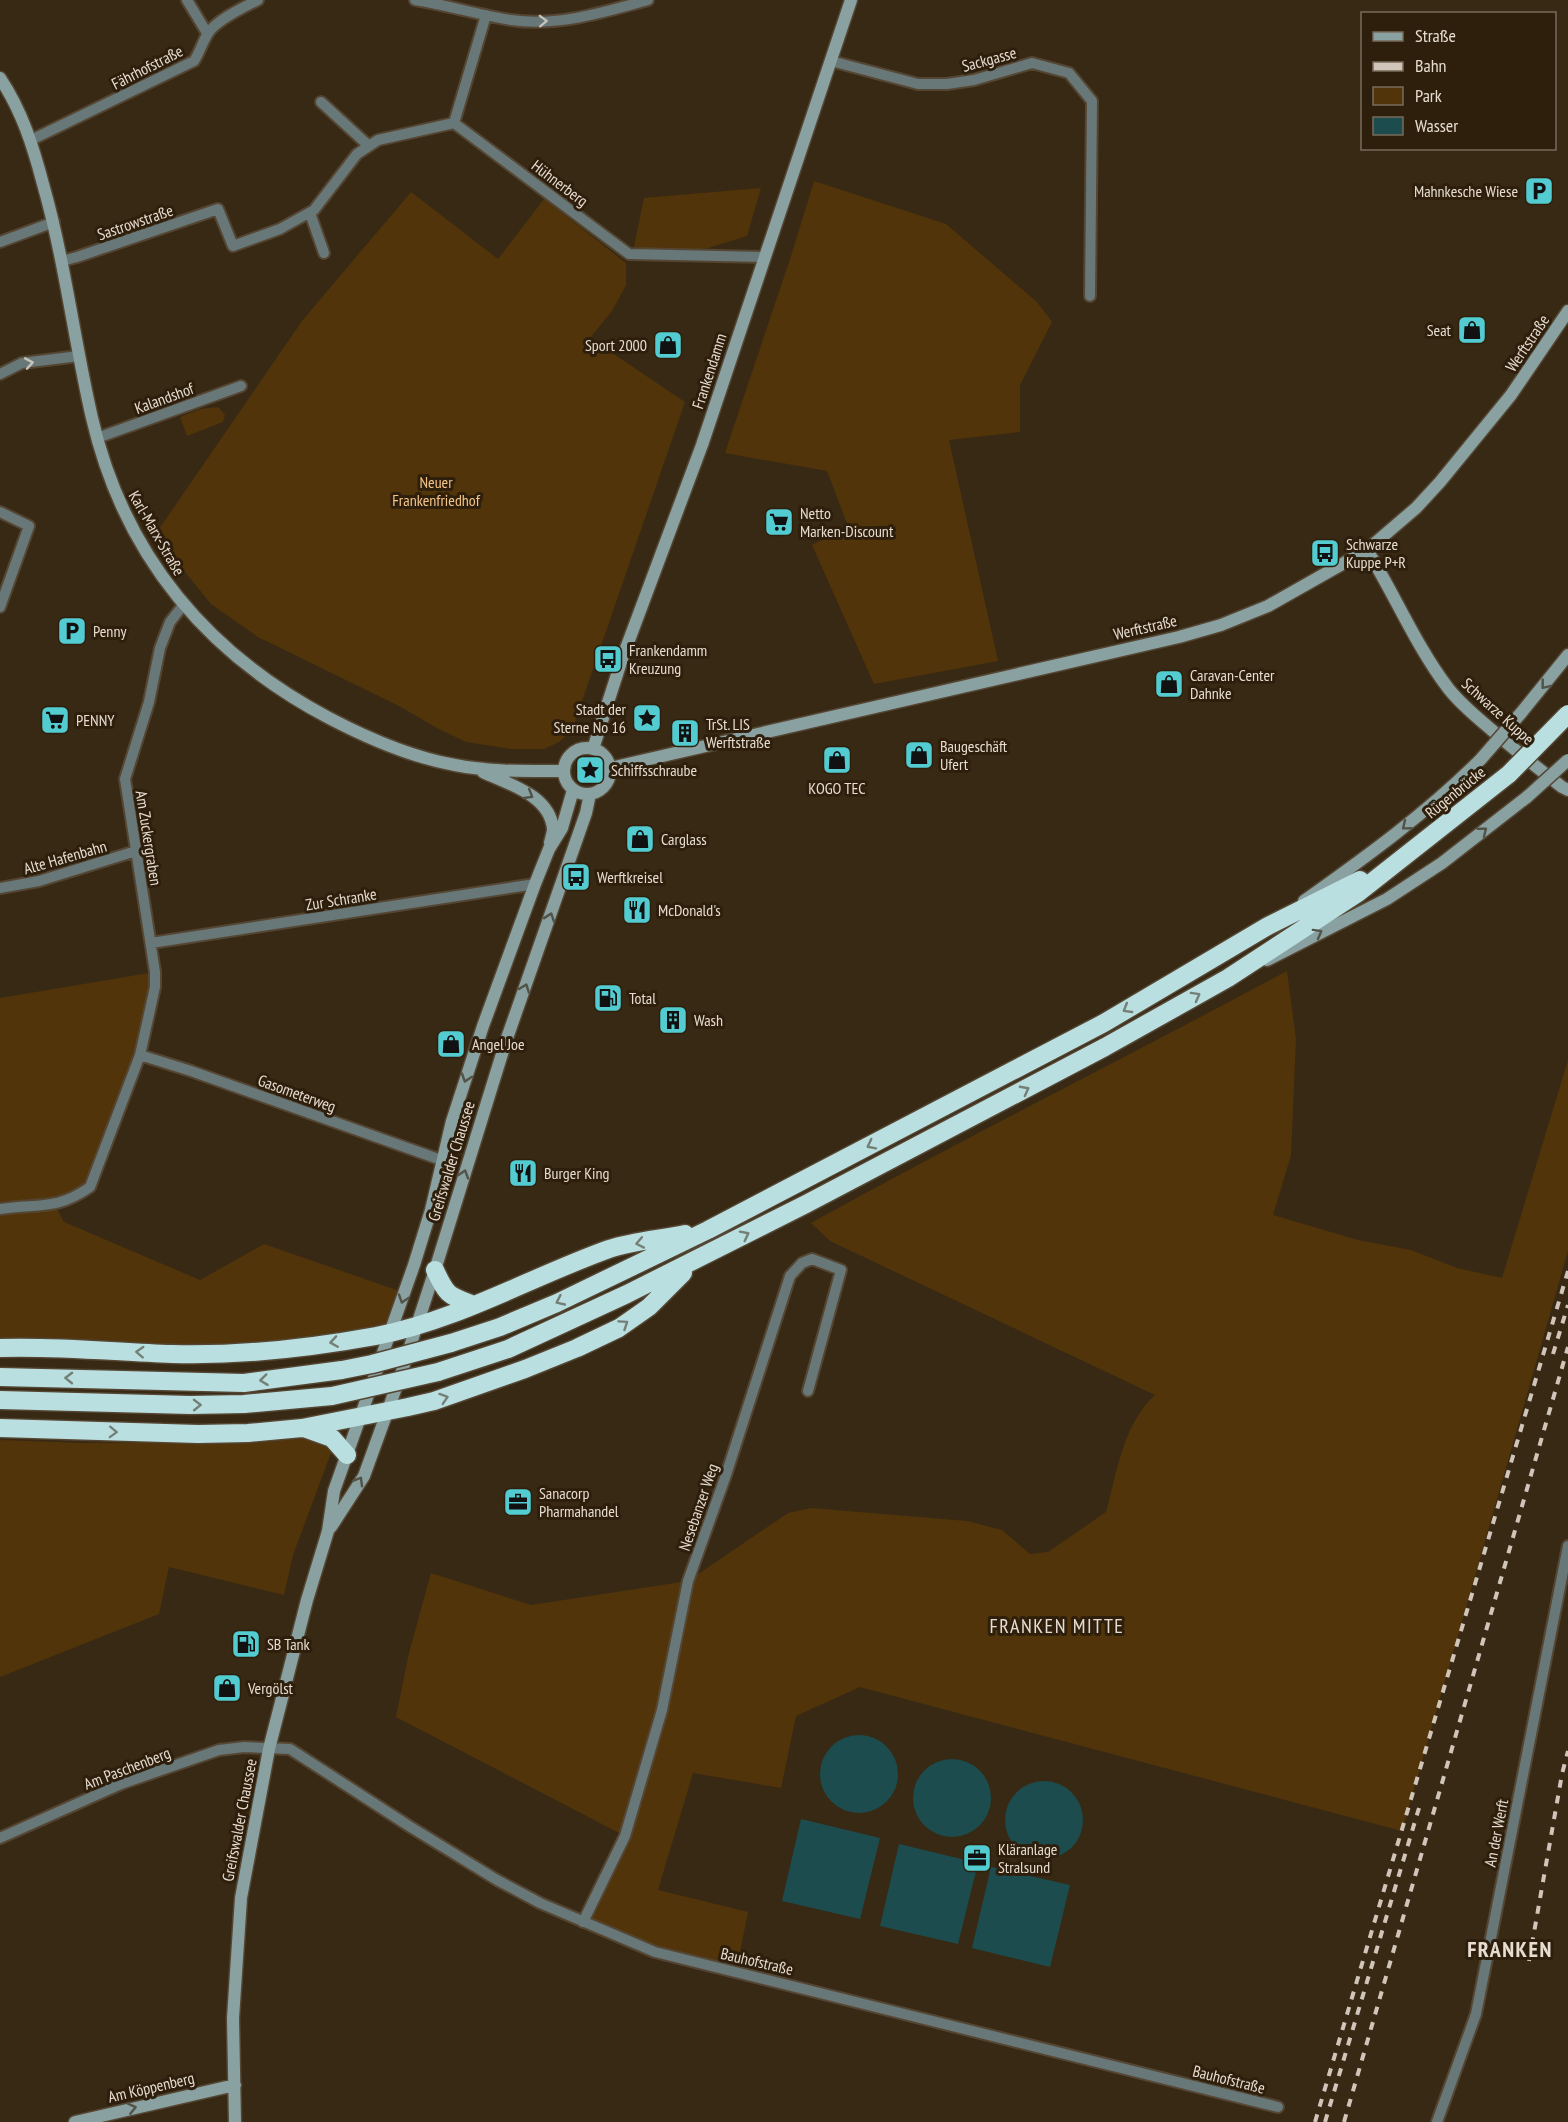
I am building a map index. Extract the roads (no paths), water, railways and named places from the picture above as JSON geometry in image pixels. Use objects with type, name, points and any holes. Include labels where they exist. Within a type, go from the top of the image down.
[{"type":"highway","name":"Rügenbrücke","points":[[1426,841],[1509,774],[1568,714]]},
{"type":"highway","points":[[6,1377],[244,1383],[342,1370],[382,1362],[500,1327],[557,1303],[708,1230],[1093,1029],[1268,926],[1360,880],[1426,841]]},
{"type":"highway","points":[[6,1400],[190,1405],[244,1404],[332,1396],[438,1372],[508,1348],[693,1262],[1031,1086],[1228,978],[1358,893],[1426,841]]},
{"type":"highway","points":[[7,1348],[50,1347],[174,1354],[249,1352],[323,1344],[392,1332],[440,1319],[613,1248],[708,1230]]},
{"type":"highway","points":[[6,1428],[198,1434],[248,1433],[302,1428],[434,1401],[525,1370],[619,1328],[649,1307],[693,1262]]},
{"type":"highway","points":[[435,1270],[450,1296],[474,1305]]},
{"type":"highway","points":[[302,1428],[332,1438],[347,1455]]},
{"type":"main road","name":"Frankendamm","points":[[593,749],[622,659],[702,445],[851,0]]},
{"type":"main road","name":"Karl-Marx-Straße","points":[[0,78],[25,122],[54,222],[79,356],[97,438],[111,482],[126,518],[151,562],[184,604],[236,657],[314,710],[354,731],[410,754],[438,762],[477,769],[564,771]]},
{"type":"main road","name":"Werftstraße","points":[[610,768],[1186,635],[1221,625],[1268,606],[1367,550],[1416,508],[1511,395],[1568,311]]},
{"type":"main road","name":"Schwarze Kuppe","points":[[1367,550],[1390,587],[1430,662],[1448,689],[1474,716],[1546,775],[1568,790]]},
{"type":"main road","points":[[1268,926],[1384,844],[1457,783],[1521,714],[1568,655]]},
{"type":"main road","points":[[586,748],[593,749],[604,756],[610,768],[606,785],[590,794],[573,790],[565,778],[564,771],[568,758],[573,753],[586,748]]},
{"type":"main road","points":[[1228,978],[1387,899],[1442,863],[1527,797],[1568,760]]},
{"type":"main road","name":"Karl-Marx-Straße","points":[[477,769],[530,795],[543,805],[553,828],[549,849]]},
{"type":"main road","name":"Greifswalder Chaussee","points":[[235,2122],[233,2018],[241,1898],[270,1749],[307,1600],[328,1531],[334,1491],[392,1332],[428,1221],[452,1121],[483,1026],[535,884],[549,849],[562,828],[573,790]]},
{"type":"main road","name":"Greifswalder Chaussee","points":[[328,1531],[364,1476],[417,1326],[506,1041],[586,813],[590,794]]},
{"type":"main road","name":"Am Köppenberg","points":[[75,2122],[235,2085]]},
{"type":"street","points":[[187,0],[207,33]]},
{"type":"street","name":"Fährhofstraße","points":[[31,140],[194,61],[203,47],[207,33],[228,17],[258,0]]},
{"type":"street","points":[[415,0],[513,20],[541,22],[576,18],[648,0]]},
{"type":"street","points":[[324,253],[310,213],[357,154],[378,140],[454,123],[486,15]]},
{"type":"street","name":"Sackgasse","points":[[831,62],[918,84],[947,84],[974,80],[1032,63],[1069,73],[1092,101],[1090,296]]},
{"type":"street","points":[[321,102],[369,146]]},
{"type":"street","name":"Hühnerberg","points":[[454,123],[629,254],[764,257]]},
{"type":"street","name":"Sastrowstraße","points":[[62,261],[218,209],[233,246],[280,229],[310,213]]},
{"type":"street","points":[[0,242],[54,222]]},
{"type":"street","points":[[0,375],[22,363],[79,356]]},
{"type":"street","name":"Kalandshof","points":[[97,438],[241,386]]},
{"type":"street","points":[[0,512],[29,526],[0,607]]},
{"type":"street","name":"Am Zuckergraben","points":[[150,943],[125,779],[149,702],[160,648],[170,622],[184,604]]},
{"type":"street","name":"Alte Hafenbahn","points":[[0,888],[39,881],[136,851]]},
{"type":"street","name":"Zur Schranke","points":[[150,943],[535,884]]},
{"type":"street","points":[[0,1209],[55,1204],[74,1198],[90,1187],[140,1055],[155,987],[150,943]]},
{"type":"street","name":"Gasometerweg","points":[[140,1055],[444,1161]]},
{"type":"street","name":"Nesebanzer Weg","points":[[583,1922],[626,1836],[662,1710],[688,1581],[726,1475],[790,1276],[802,1263],[812,1259],[841,1270],[808,1391]]},
{"type":"street","name":"An der Werft","points":[[1437,2122],[1476,2014],[1568,1546]]},
{"type":"street","name":"Am Paschenberg","points":[[0,1838],[121,1784],[219,1750],[244,1747],[270,1749]]},
{"type":"street","name":"Bauhofstraße","points":[[270,1749],[290,1749],[497,1880],[583,1922],[655,1952],[1278,2107]]},
{"type":"water","points":[[851,1735],[867,1735],[881,1741],[892,1752],[898,1766],[898,1782],[892,1796],[881,1807],[867,1813],[851,1813],[837,1807],[826,1796],[820,1782],[820,1766],[826,1752],[837,1741]]},
{"type":"water","points":[[944,1759],[960,1759],[974,1765],[985,1776],[991,1790],[991,1806],[985,1820],[974,1831],[960,1837],[944,1837],[930,1831],[919,1820],[913,1806],[913,1790],[919,1776],[930,1765]]},
{"type":"water","points":[[1036,1781],[1052,1781],[1066,1787],[1077,1798],[1083,1812],[1083,1828],[1077,1842],[1066,1853],[1052,1859],[1036,1859],[1022,1853],[1011,1842],[1005,1828],[1005,1812],[1011,1798],[1022,1787]]},
{"type":"water","points":[[801,1819],[880,1838],[860,1919],[782,1901]]},
{"type":"water","points":[[899,1844],[978,1863],[958,1944],[880,1926]]},
{"type":"water","points":[[991,1867],[1070,1885],[1050,1967],[972,1948]]},
{"type":"railway","points":[[1315,2122],[1568,1271]]},
{"type":"railway","points":[[1553,1354],[1568,1305]]},
{"type":"railway","points":[[1344,2122],[1568,1347]]},
{"type":"railway","points":[[1529,1961],[1568,1751]]},
{"type":"railway","points":[[1325,2122],[1419,1808]]},
{"type":"place","name":"Mahnkesche Wiese","points":[[1539,191]]},
{"type":"place","name":"Seat","points":[[1472,330]]},
{"type":"place","name":"Sport 2000","points":[[668,345]]},
{"type":"place","name":"Netto Marken-Discount","points":[[779,522]]},
{"type":"place","name":"Schwarze Kuppe P+R","points":[[1325,553]]},
{"type":"place","name":"Penny","points":[[72,631]]},
{"type":"place","name":"Frankendamm Kreuzung","points":[[608,659]]},
{"type":"place","name":"Caravan-Center Dahnke","points":[[1169,684]]},
{"type":"place","name":"Stadt der Sterne No 16","points":[[647,718]]},
{"type":"place","name":"PENNY","points":[[55,720]]},
{"type":"place","name":"TrSt. LIS Werftstraße","points":[[685,733]]},
{"type":"place","name":"Baugeschäft Ufert","points":[[919,755]]},
{"type":"place","name":"KOGO TEC","points":[[837,760]]},
{"type":"place","name":"Schiffsschraube","points":[[590,770]]},
{"type":"place","name":"Carglass","points":[[640,839]]},
{"type":"place","name":"Werftkreisel","points":[[576,877]]},
{"type":"place","name":"McDonald's","points":[[637,910]]},
{"type":"place","name":"Total","points":[[608,998]]},
{"type":"place","name":"Wash","points":[[673,1020]]},
{"type":"place","name":"Angel Joe","points":[[451,1044]]},
{"type":"place","name":"Burger King","points":[[523,1173]]},
{"type":"place","name":"Sanacorp Pharmahandel","points":[[518,1502]]},
{"type":"place","name":"SB Tank","points":[[246,1644]]},
{"type":"place","name":"Vergölst","points":[[227,1688]]},
{"type":"place","name":"Kläranlage Stralsund","points":[[977,1858]]},
{"type":"district","name":"FRANKEN MITTE","points":[[1057,1626]]},
{"type":"district","name":"FRANKEN","points":[[1510,1949]]},
{"type":"park label","name":"Neuer Frankenfriedhof","points":[[436,491]]}]
